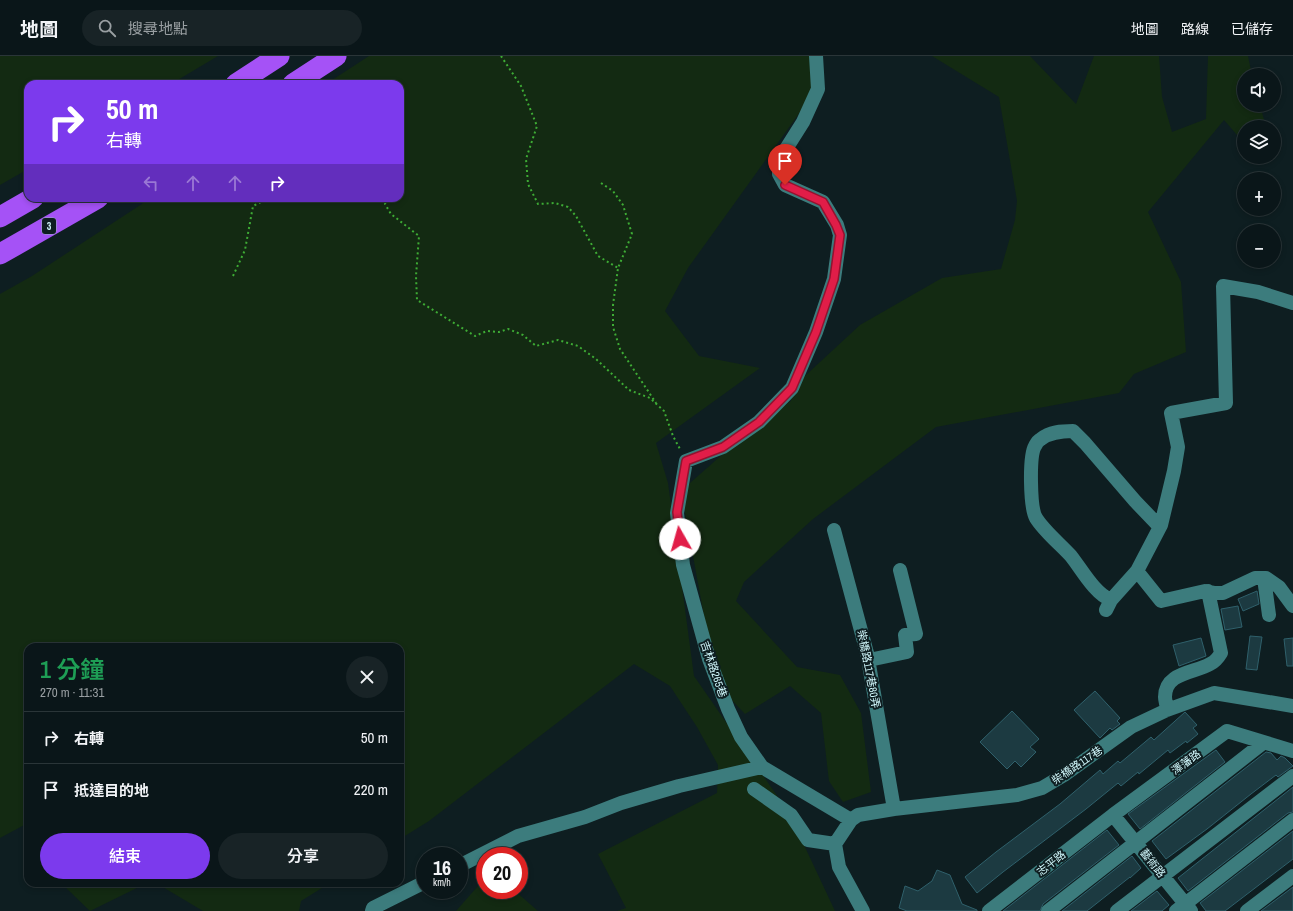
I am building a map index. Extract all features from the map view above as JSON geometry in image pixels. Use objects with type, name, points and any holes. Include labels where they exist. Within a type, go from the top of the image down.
[{"type":"highway","points":[[242,80],[279,56]]},
{"type":"highway","points":[[299,80],[336,56]]},
{"type":"highway","points":[[0,217],[26,202]]},
{"type":"highway","name":"3","points":[[0,254],[91,202]]},
{"type":"street","points":[[686,461],[723,447],[759,422],[792,388],[816,332],[834,279],[840,235],[836,225],[823,202],[785,185],[779,174],[779,160],[803,122],[818,89],[816,56]]},
{"type":"street","points":[[1161,524],[1156,523],[1085,443],[1072,431],[1057,431],[1040,439],[1034,446],[1030,484],[1035,517],[1072,558],[1109,605],[1137,571],[1161,524],[1174,471],[1178,447],[1171,413],[1226,403],[1223,286],[1258,292],[1293,303]]},
{"type":"street","name":"吉林路265巷","points":[[686,461],[677,512],[683,565],[709,659],[741,737],[762,767],[851,820]]},
{"type":"street","name":"柴橋路117巷80弄","points":[[834,530],[869,660],[894,809]]},
{"type":"street","points":[[869,660],[907,652],[905,635],[916,634],[900,570]]},
{"type":"street","points":[[1137,571],[1161,601],[1171,600],[1183,595],[1208,591],[1223,593],[1255,578],[1266,578],[1279,587],[1293,606]]},
{"type":"street","points":[[1264,578],[1269,616]]},
{"type":"street","points":[[1168,710],[1165,697],[1170,682],[1181,674],[1210,665],[1221,653],[1208,591]]},
{"type":"street","name":"柴橋路117巷","points":[[851,820],[858,815],[894,809],[1018,795],[1042,788],[1064,775],[1131,727],[1168,710],[1214,693],[1293,706]]},
{"type":"street","name":"澤藩路","points":[[1114,815],[1227,731],[1293,751]]},
{"type":"street","points":[[1048,911],[1263,743]]},
{"type":"street","points":[[468,861],[518,836],[585,817],[621,803],[679,786],[762,767]]},
{"type":"street","points":[[1117,911],[1293,776]]},
{"type":"street","points":[[754,789],[791,815],[808,840],[835,844]]},
{"type":"street","name":"藝術路","points":[[1114,815],[1163,876],[1184,909]]},
{"type":"street","name":"志平路","points":[[989,911],[1114,815]]},
{"type":"street","points":[[851,820],[835,844],[839,867],[863,911]]},
{"type":"street","points":[[1184,909],[1293,820]]},
{"type":"street","points":[[1247,911],[1293,876]]},
{"type":"street","points":[[372,911],[373,908],[416,886]]},
{"type":"path","points":[[501,56],[521,86],[536,126],[526,159],[528,184],[538,204],[554,203],[568,207],[576,216],[598,256],[618,268]]},
{"type":"path","points":[[601,183],[613,191],[623,205],[632,234],[618,268],[613,305],[613,327],[620,349],[658,405]]},
{"type":"path","points":[[234,276],[245,250],[253,206],[261,202]]},
{"type":"path","points":[[386,202],[385,204],[391,214],[403,225],[419,236],[416,276],[417,300],[475,336],[487,332],[499,332],[508,329],[523,335],[536,346],[558,340],[578,346],[596,359],[629,390],[650,398],[664,411],[673,436],[686,461]]},
{"type":"green space","points":[[0,56],[218,56],[178,80],[24,80],[24,171],[0,185]]},
{"type":"green space","points":[[369,56],[820,56],[823,80],[688,268],[665,311],[699,356],[760,368],[656,443],[668,483],[694,676],[789,813],[835,911],[617,911],[626,908],[598,854],[717,793],[718,765],[697,727],[670,686],[634,664],[429,821],[404,837],[404,643],[24,643],[24,825],[0,838],[0,294],[32,276],[145,202],[404,202],[404,80],[332,80]]},
{"type":"green space","points":[[932,56],[1030,56],[1076,104],[1094,56],[1159,56],[1162,97],[1172,132],[1206,119],[1208,56],[1248,56],[1251,68],[1237,68],[1237,112],[1262,112],[1264,120],[1237,120],[1237,135],[1224,120],[1148,212],[1181,282],[1186,352],[1134,374],[1119,393],[936,427],[813,519],[744,582],[736,601],[797,667],[840,675],[861,713],[871,792],[843,802],[829,781],[821,713],[790,686],[745,714],[727,695],[705,621],[681,491],[759,422],[791,401],[792,388],[860,325],[942,278],[1001,269],[1015,220],[1017,201],[999,97]]},
{"type":"green space","points":[[65,887],[139,887],[90,911]]},
{"type":"green space","points":[[163,887],[324,887],[301,901],[299,911],[203,911]]},
{"type":"green space","points":[[476,888],[476,899],[524,899],[538,911],[456,911]]},
{"type":"building","points":[[1257,591],[1259,604],[1243,611],[1238,599]]},
{"type":"building","points":[[1238,606],[1242,627],[1225,630],[1221,609]]},
{"type":"building","points":[[1250,636],[1262,637],[1257,670],[1246,669]]},
{"type":"building","points":[[1201,638],[1206,656],[1179,666],[1173,645]]},
{"type":"building","points":[[1293,638],[1293,666],[1287,666],[1284,639]]},
{"type":"building","points":[[1095,691],[1120,718],[1117,721],[1120,724],[1112,730],[1110,728],[1100,738],[1074,710]]},
{"type":"building","points":[[1012,711],[1039,739],[1030,747],[1036,752],[1021,767],[1015,761],[1007,769],[980,742]]},
{"type":"building","points":[[1185,712],[1197,725],[1193,728],[1198,734],[1187,743],[1186,741],[1170,753],[1168,750],[1139,774],[1138,772],[1121,786],[1118,783],[977,893],[965,877],[1060,804],[1100,770],[1103,774],[1118,761],[1120,763],[1151,737],[1154,740]]},
{"type":"building","points":[[1216,750],[1225,762],[1140,829],[1128,814]]},
{"type":"building","points":[[1266,752],[1271,753],[1277,760],[1281,756],[1285,758],[1293,766],[1278,777],[1276,775],[1166,859],[1152,841]]},
{"type":"building","points":[[1293,787],[1293,812],[1288,813],[1188,891],[1178,878]]},
{"type":"building","points":[[1107,830],[1119,845],[1043,904],[1040,911],[1003,911]]},
{"type":"building","points":[[1293,831],[1293,859],[1225,911],[1206,911],[1200,903]]},
{"type":"building","points":[[1132,856],[1141,868],[1130,878],[1087,911],[1062,911]]},
{"type":"building","points":[[937,870],[950,875],[962,904],[977,911],[907,911],[899,908],[905,886],[918,891],[932,881]]},
{"type":"building","points":[[1293,887],[1293,911],[1261,911]]},
{"type":"building","points":[[1157,891],[1169,905],[1162,911],[1131,911]]},
{"type":"route","points":[[680,539],[677,512],[686,461],[723,447],[759,422],[792,388],[816,332],[834,279],[840,235],[836,225],[823,202],[785,185]]}]
